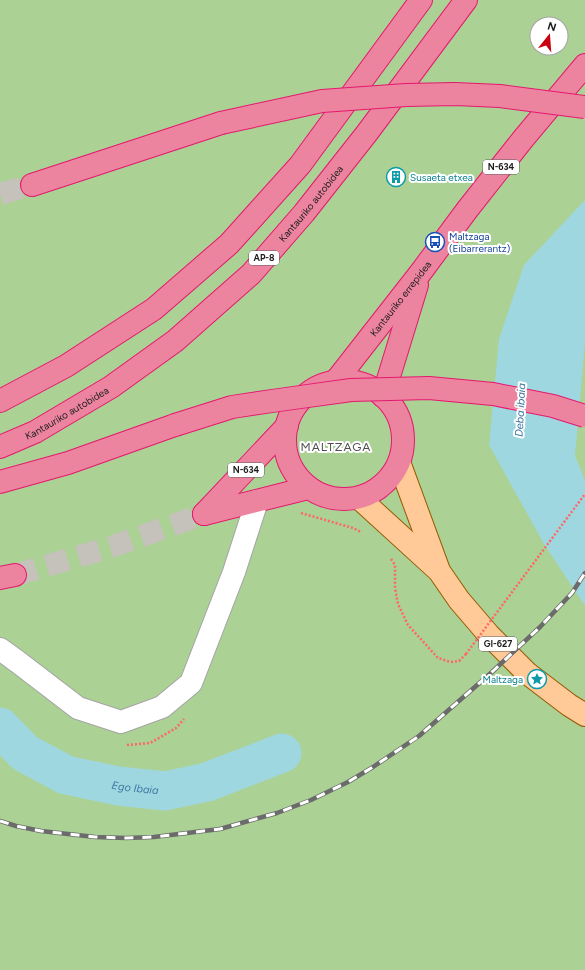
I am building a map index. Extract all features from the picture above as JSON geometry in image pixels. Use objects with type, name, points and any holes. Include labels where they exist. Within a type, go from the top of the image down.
[{"type":"highway","points":[[0,401],[66,366],[154,309],[229,244],[300,165],[421,0]]},
{"type":"highway","name":"Kantauriko autobidea","points":[[0,447],[35,432],[112,387],[175,341],[251,274],[304,213],[362,140],[466,0]]},
{"type":"highway","name":"Kantauriko errepidea","points":[[335,382],[421,272],[466,210],[585,65]]},
{"type":"highway","points":[[32,185],[221,123],[322,101],[406,95],[455,94],[500,96],[585,107]]},
{"type":"highway","name":"N-634","points":[[383,396],[421,272]]},
{"type":"highway","name":"N-634","points":[[347,381],[362,384],[383,396],[394,408],[402,427],[403,442],[399,462],[382,486],[359,498],[329,498],[308,488],[291,468],[284,442],[289,417],[302,398],[319,386],[347,381]]},
{"type":"highway","points":[[0,482],[68,463],[175,425],[232,407],[351,390],[429,388],[493,394],[553,406],[585,416]]},
{"type":"highway","name":"N-634","points":[[287,426],[204,514],[308,488]]},
{"type":"main road","name":"GI-627","points":[[399,462],[439,571]]},
{"type":"main road","name":"GI-627","points":[[359,498],[439,571],[464,606],[489,635],[527,673],[569,705],[585,715]]},
{"type":"lane","points":[[0,649],[78,708],[121,722],[162,707],[191,683],[234,572],[257,501]]},
{"type":"path","points":[[388,552],[395,565],[395,588],[398,604],[408,625],[438,658],[450,662],[459,661],[466,654],[585,494]]},
{"type":"path","points":[[298,513],[353,528],[364,533]]},
{"type":"path","points":[[122,745],[150,743],[176,728],[189,715]]},
{"type":"green space","points":[[0,0],[585,0],[585,970],[0,970]]},
{"type":"water","name":"Deba ibaia","points":[[585,200],[585,342],[575,456],[585,480],[585,606],[544,544],[489,445],[499,339],[524,265]]},
{"type":"waterway","name":"Ego Ibaia","points":[[0,727],[25,753],[66,775],[118,786],[165,791],[207,782],[282,753]]},
{"type":"tunnel","points":[[0,194],[32,185]]},
{"type":"tunnel","points":[[15,575],[111,547],[204,514]]},
{"type":"railway","points":[[0,821],[41,831],[95,837],[154,837],[220,829],[277,813],[311,800],[348,782],[419,736],[492,672],[540,627],[572,593],[585,573]]},
{"type":"place","name":"Susaeta etxea","points":[[396,177]]},
{"type":"place","name":"Maltzaga (Eibarrerantz)","points":[[435,242]]},
{"type":"place","name":"Maltzaga","points":[[537,679]]},
{"type":"district","name":"MALTZAGA","points":[[336,447]]}]
